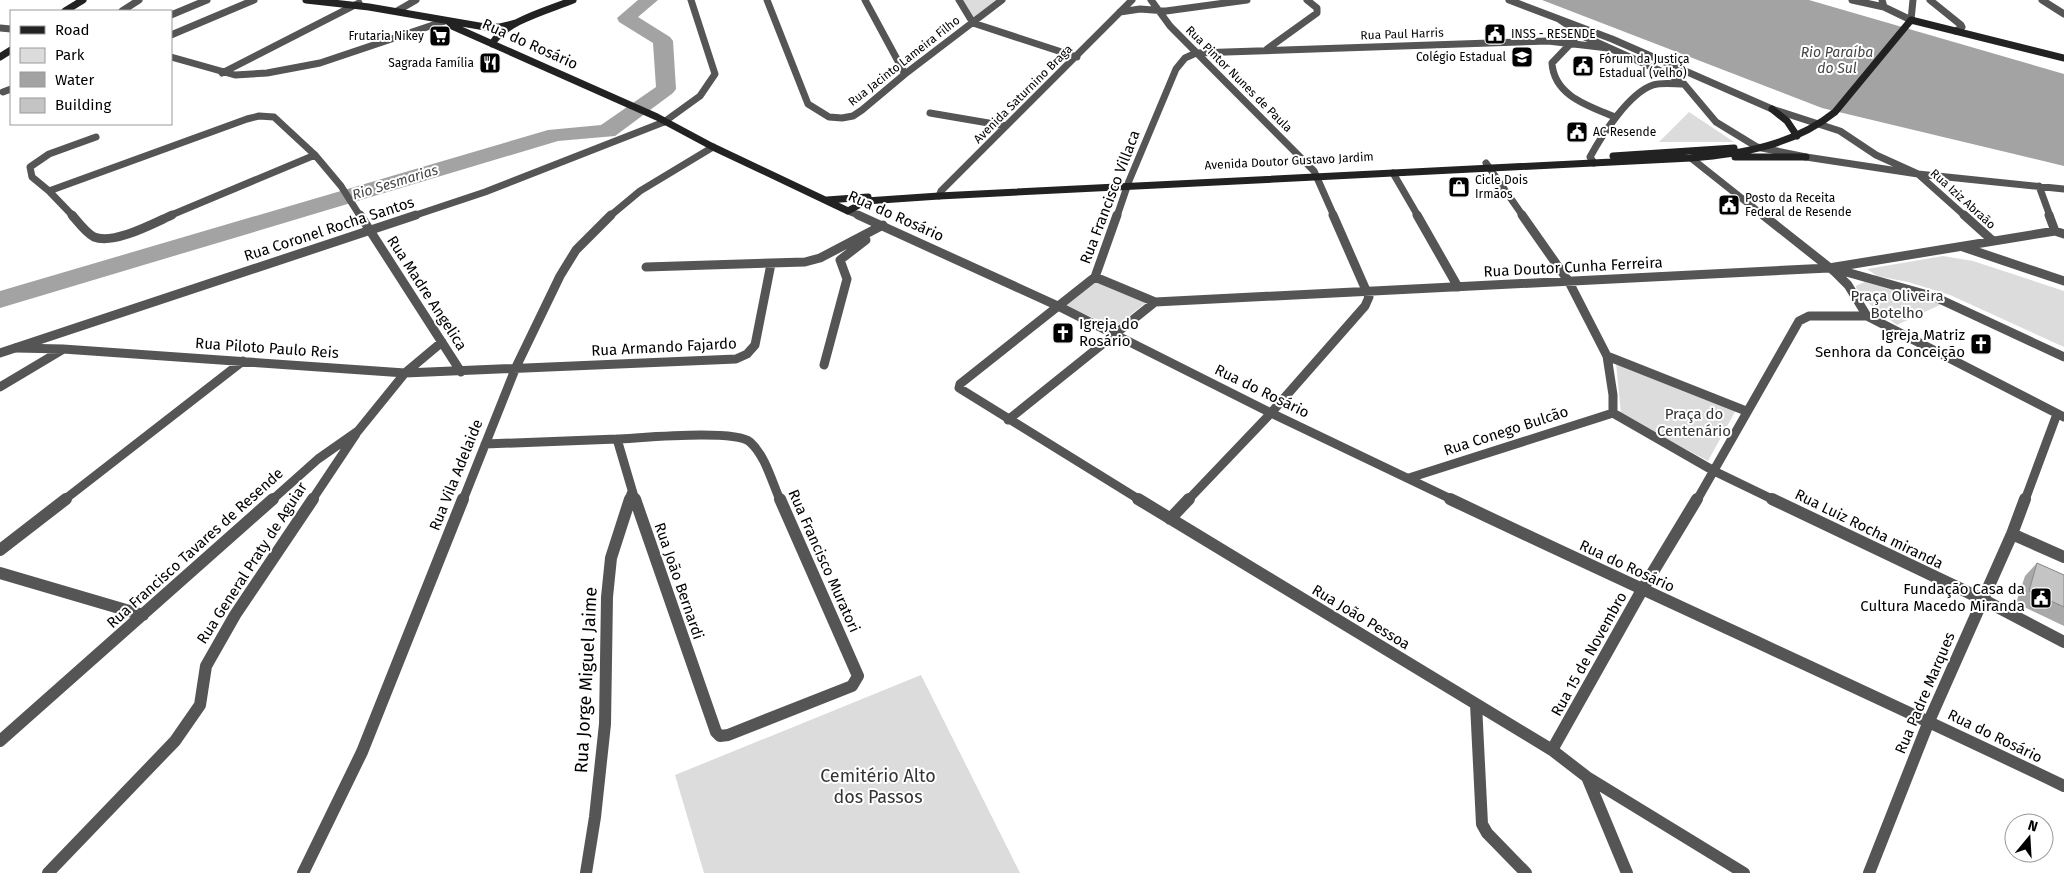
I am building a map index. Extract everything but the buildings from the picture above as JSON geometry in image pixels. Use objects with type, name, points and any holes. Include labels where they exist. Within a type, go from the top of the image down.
[{"type":"main road","points":[[67,10],[83,0]]},
{"type":"main road","points":[[76,10],[92,0]]},
{"type":"main road","points":[[306,0],[356,4],[485,27],[500,27],[516,23],[572,0]]},
{"type":"main road","points":[[345,0],[356,4]]},
{"type":"main road","points":[[1823,124],[1911,20],[2064,58]]},
{"type":"main road","name":"Rua do Rosário","points":[[447,21],[452,26],[620,100],[713,147],[848,211]]},
{"type":"main road","points":[[492,44],[497,35],[516,23]]},
{"type":"main road","points":[[1772,109],[1787,121],[1797,136]]},
{"type":"main road","name":"Avenida Doutor Gustavo Jardim","points":[[1592,160],[1714,157],[1738,153],[1797,136],[1823,124]]},
{"type":"main road","name":"Avenida Doutor Gustavo Jardim","points":[[826,200],[1488,166],[1756,148]]},
{"type":"main road","points":[[1714,157],[1806,157]]},
{"type":"main road","name":"Avenida Doutor Gustavo Jardim","points":[[1315,174],[1392,173],[1488,166]]},
{"type":"main road","name":"Avenida Doutor Gustavo Jardim","points":[[848,211],[866,201],[940,193]]},
{"type":"street","points":[[123,10],[138,0]]},
{"type":"street","points":[[172,15],[208,0]]},
{"type":"street","points":[[172,34],[254,0]]},
{"type":"street","points":[[397,11],[416,0]]},
{"type":"street","name":"Rua Coronel Rocha Santos","points":[[0,353],[485,192],[660,120],[688,106],[702,94],[715,74],[690,0]]},
{"type":"street","name":"Rua Jacinto Lameira Filho","points":[[767,0],[808,104],[818,112],[829,117],[842,118],[858,113],[905,74],[1002,0]]},
{"type":"street","points":[[865,0],[905,74]]},
{"type":"street","points":[[959,0],[973,23],[1077,57]]},
{"type":"street","name":"Avenida Saturnino Braga","points":[[940,193],[1132,0]]},
{"type":"street","name":"Rua Pintor Nunes de Paula","points":[[1151,0],[1158,12],[1196,53],[1315,174]]},
{"type":"street","points":[[1119,12],[1140,9],[1158,12],[1248,0]]},
{"type":"street","points":[[1266,50],[1317,13],[1317,8],[1307,0]]},
{"type":"street","points":[[1509,0],[1612,39],[1772,109],[1840,131],[1876,155],[1918,174]]},
{"type":"street","points":[[1852,0],[1883,3],[1911,20],[1913,0]]},
{"type":"street","points":[[1930,0],[1961,25],[1962,27],[1956,31]]},
{"type":"street","points":[[2042,0],[2064,14]]},
{"type":"street","points":[[222,73],[356,4]]},
{"type":"street","points":[[1559,19],[1579,34],[1674,77],[1684,84],[1716,122],[1756,148],[1918,174],[2064,189]]},
{"type":"street","points":[[172,57],[222,73],[243,75],[309,66],[447,21]]},
{"type":"street","points":[[1579,34],[1552,63],[1554,80],[1564,92],[1615,117]]},
{"type":"street","points":[[1599,44],[1603,40],[1612,39]]},
{"type":"street","name":"Rua Paul Harris","points":[[1196,53],[1548,42],[1571,42],[1608,48]]},
{"type":"street","name":"Rua Francisco Villaca","points":[[960,390],[960,384],[1095,277],[1128,184],[1176,69],[1184,58],[1196,53]]},
{"type":"street","points":[[1592,160],[1604,131],[1615,117],[1648,86],[1654,84],[1684,84]]},
{"type":"street","points":[[3,92],[10,89]]},
{"type":"street","points":[[930,113],[1006,126]]},
{"type":"street","name":"Rua Madre Angelica","points":[[49,191],[259,116],[274,117],[315,155],[341,186],[461,372]]},
{"type":"street","points":[[96,137],[49,154],[30,167],[32,177],[49,191],[90,234],[95,238],[103,239],[114,238],[315,155]]},
{"type":"street","name":"Rua Vila Adelaide","points":[[303,873],[325,832],[362,752],[516,367],[560,276],[576,250],[594,230],[640,191],[713,147]]},
{"type":"street","points":[[1691,158],[1829,268],[1848,286],[1867,316],[2060,416]]},
{"type":"street","points":[[1488,166],[1569,282],[1607,356],[1613,395],[1613,413],[1714,471]]},
{"type":"street","points":[[1392,173],[1458,287]]},
{"type":"street","points":[[1170,519],[1271,413],[1365,306],[1369,298],[1315,174]]},
{"type":"street","name":"Rua Iziz Abraão","points":[[1918,174],[1993,241]]},
{"type":"street","points":[[2039,186],[2060,233]]},
{"type":"street","name":"Rua do Rosário","points":[[848,211],[879,228],[1058,306],[1271,413],[1642,590],[1930,721],[2064,786]]},
{"type":"street","points":[[646,267],[771,264],[813,260],[879,228]]},
{"type":"street","points":[[824,365],[847,279],[840,260],[868,239],[879,228]]},
{"type":"street","name":"Rua Doutor Cunha Ferreira","points":[[1095,277],[1155,302],[1829,268],[1993,241],[2060,233]]},
{"type":"street","points":[[1960,246],[2064,281]]},
{"type":"street","name":"Rua Armando Fajardo","points":[[516,367],[736,359],[745,357],[755,345],[771,264]]},
{"type":"street","points":[[1829,268],[1935,297],[2064,357]]},
{"type":"street","points":[[1008,420],[1155,302]]},
{"type":"street","name":"Rua 15 de Novembro","points":[[1552,750],[1642,590],[1714,471],[1746,411],[1799,321],[1809,316],[1867,316]]},
{"type":"street","name":"Rua Francisco Tavares de Resende","points":[[0,741],[318,459],[358,431],[405,373],[442,342]]},
{"type":"street","name":"Rua Piloto Paulo Reis","points":[[16,348],[63,349],[405,373],[461,372],[516,367]]},
{"type":"street","points":[[0,387],[63,349]]},
{"type":"street","points":[[1607,356],[1746,411]]},
{"type":"street","points":[[0,550],[243,361]]},
{"type":"street","name":"Rua João Pessoa","points":[[960,390],[1552,750],[1587,777],[1744,873]]},
{"type":"street","name":"Rua Conego Bulcão","points":[[1409,478],[1613,413]]},
{"type":"street","name":"Rua Padre Marques","points":[[1869,873],[1930,721],[2012,534],[2060,416]]},
{"type":"street","name":"Rua General Praty de Aguiar","points":[[48,873],[175,741],[192,720],[200,705],[206,666],[234,615],[358,431]]},
{"type":"street","name":"Rua Francisco Muratori","points":[[485,444],[617,438],[734,436],[747,440],[754,446],[762,459],[858,676],[856,683],[847,688],[728,735],[720,736],[716,732]]},
{"type":"street","name":"Rua João Bernardi","points":[[617,438],[632,491],[716,732]]},
{"type":"street","name":"Rua Luiz Rocha miranda","points":[[1714,471],[1982,599],[2064,642]]},
{"type":"street","name":"Rua Jorge Miguel Jaime","points":[[586,873],[595,817],[605,724],[607,597],[611,558],[632,491]]},
{"type":"street","points":[[2012,534],[2064,557]]},
{"type":"street","points":[[0,573],[143,615]]},
{"type":"street","points":[[1476,704],[1482,824],[1487,833],[1526,873]]},
{"type":"street","points":[[1587,777],[1627,873]]},
{"type":"green space","points":[[962,0],[996,0],[973,18]]},
{"type":"green space","points":[[1689,112],[1734,142],[1659,142]]},
{"type":"green space","points":[[1943,256],[1973,261],[2064,291],[2064,347],[1950,295],[1908,282],[1877,276],[1867,269]]},
{"type":"green space","points":[[1096,278],[1148,301],[1115,327],[1065,306]]},
{"type":"green space","name":"Praça Oliveira Botelho","points":[[1865,282],[1942,304],[1897,325],[1875,309],[1857,292],[1856,286]]},
{"type":"green space","name":"Praça do Centenário","points":[[1616,363],[1736,410],[1708,461],[1621,414]]},
{"type":"green space","name":"Cemitério Alto dos Passos","points":[[921,675],[1020,873],[704,873],[675,775]]},
{"type":"water","name":"Rio Paraíba do Sul","points":[[1542,0],[1809,0],[2064,74],[2064,166],[1822,108]]},
{"type":"waterway","name":"Rio Sesmarias","points":[[0,300],[556,135],[607,131],[666,89],[663,41],[626,18],[649,0]]},
{"type":"place","name":"INSS - RESENDE","points":[[1495,34]]},
{"type":"place","name":"Frutaria Nikey","points":[[440,36]]},
{"type":"place","name":"Colégio Estadual","points":[[1522,57]]},
{"type":"place","name":"Sagrada Família","points":[[490,63]]},
{"type":"place","name":"Fórum da Justiça Estadual (velho)","points":[[1583,66]]},
{"type":"place","name":"AC Resende","points":[[1577,132]]},
{"type":"place","name":"Cicle Dois Irmãos","points":[[1459,187]]},
{"type":"place","name":"Posto da Receita Federal de Resende","points":[[1729,205]]},
{"type":"place","name":"Igreja do Rosário","points":[[1063,333]]},
{"type":"place","name":"Igreja Matriz Senhora da Conceição","points":[[1981,344]]},
{"type":"place","name":"Fundação Casa da Cultura Macedo Miranda","points":[[2041,598]]}]
